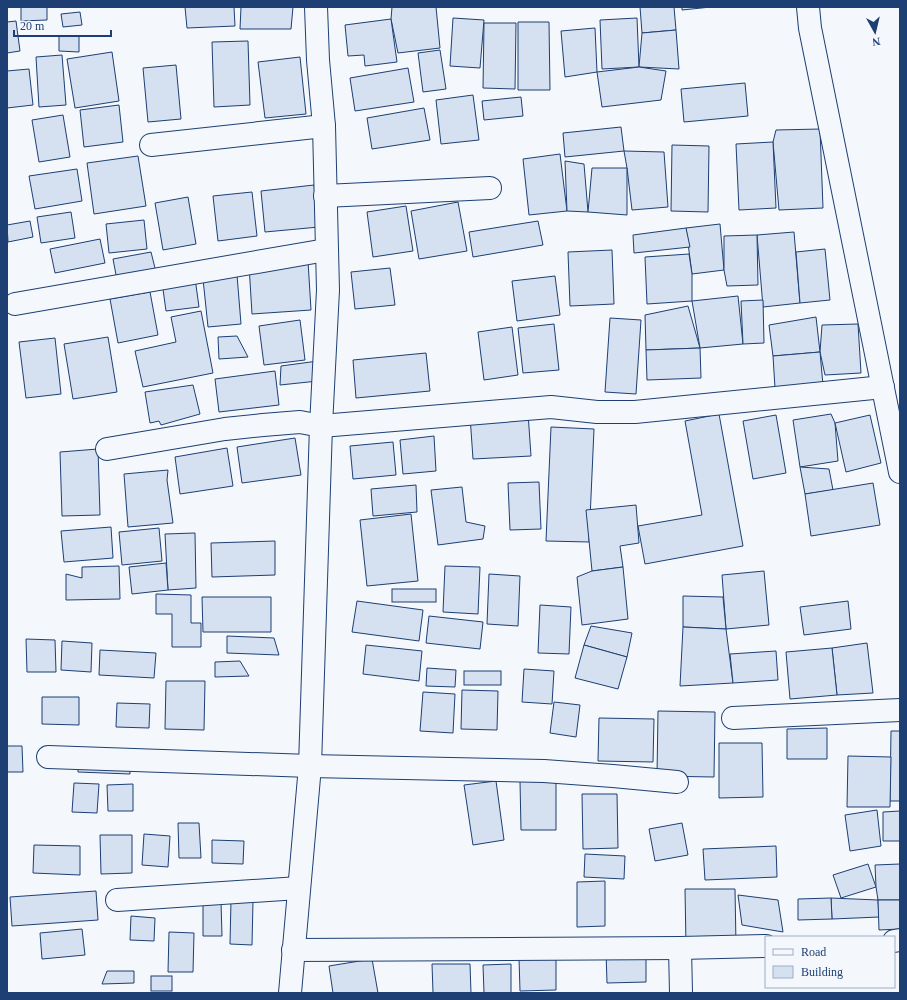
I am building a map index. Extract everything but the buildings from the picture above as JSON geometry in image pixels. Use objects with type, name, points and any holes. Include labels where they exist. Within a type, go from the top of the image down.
[{"type":"street","points":[[290,993],[310,766],[321,426],[328,290],[324,126],[318,60],[316,7]]},
{"type":"street","points":[[808,7],[810,28],[900,472]]},
{"type":"street","points":[[151,145],[324,126]]},
{"type":"street","points":[[325,196],[490,188]]},
{"type":"street","points":[[15,304],[326,250]]},
{"type":"street","points":[[108,449],[225,429],[300,422],[321,426],[551,408],[597,412],[635,412],[883,387]]},
{"type":"street","points":[[733,718],[900,710]]},
{"type":"street","points":[[48,757],[310,766],[544,771],[677,782]]},
{"type":"street","points":[[117,900],[299,888]]},
{"type":"street","points":[[293,950],[680,948],[765,946]]},
{"type":"street","points":[[680,948],[681,993]]}]
